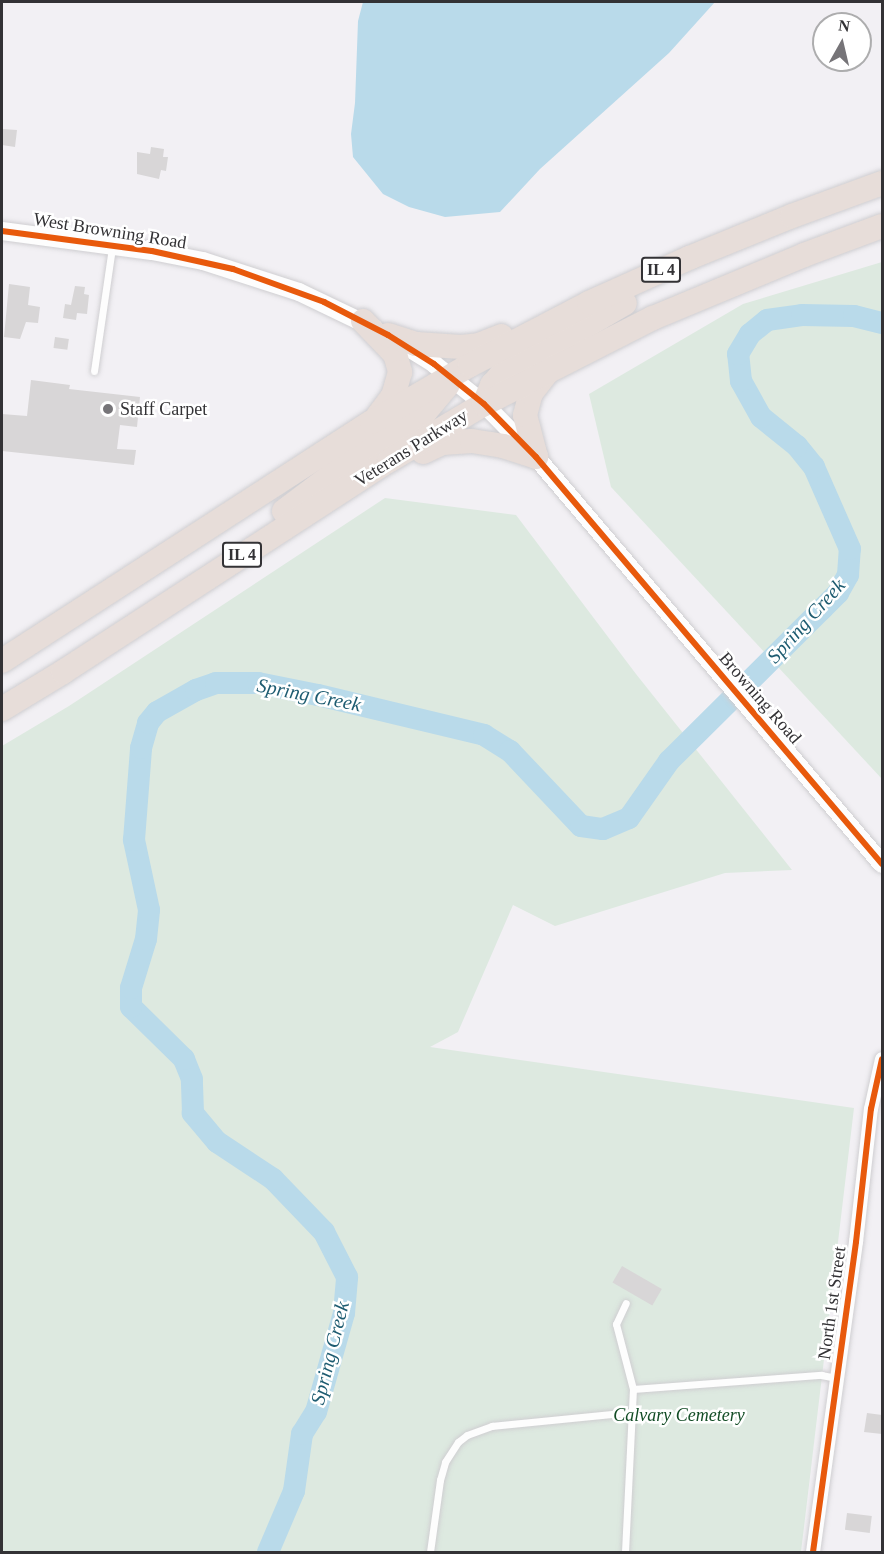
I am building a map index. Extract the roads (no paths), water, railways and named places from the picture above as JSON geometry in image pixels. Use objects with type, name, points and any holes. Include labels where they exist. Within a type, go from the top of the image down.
[{"type":"highway","name":"IL 4","points":[[2,661],[372,422],[546,324],[698,254],[882,183]]},
{"type":"highway","points":[[484,404],[492,385],[501,375],[531,356],[608,312],[792,216]]},
{"type":"highway","name":"Veterans Parkway","points":[[2,709],[317,507],[484,404],[611,338],[713,291],[882,226]]},
{"type":"highway","points":[[388,335],[416,344],[444,347],[479,345],[599,287],[627,287]]},
{"type":"highway","points":[[363,321],[394,354],[400,372],[393,396],[372,422]]},
{"type":"highway","points":[[536,457],[526,424],[526,405],[536,386],[550,369]]},
{"type":"highway","points":[[212,575],[270,521],[337,471],[425,412],[448,387],[450,377]]},
{"type":"highway","points":[[317,507],[341,503],[442,443],[486,442],[536,457]]},
{"type":"street","name":"West Browning Road","points":[[2,231],[112,245],[233,269],[324,302],[363,321],[450,377],[484,404],[536,457],[615,550]]},
{"type":"street","name":"Browning Road","points":[[615,550],[882,864]]},
{"type":"street","name":"North 1st Street","points":[[813,1552],[877,1110],[882,1059]]},
{"type":"lane","points":[[94,371],[112,245]]},
{"type":"lane","points":[[625,1552],[633,1389],[616,1324],[626,1303]]},
{"type":"lane","points":[[633,1389],[821,1375],[837,1378]]},
{"type":"lane","points":[[430,1552],[445,1462],[454,1447],[467,1435],[492,1426],[633,1412]]},
{"type":"water","points":[[363,2],[715,2],[669,53],[540,169],[500,212],[445,217],[409,207],[383,194],[353,157],[351,134],[355,103],[358,21]]},
{"type":"waterway","name":"Spring Creek","points":[[268,1552],[294,1491],[302,1434],[316,1412],[344,1313],[347,1277],[324,1232],[273,1179],[217,1142],[193,1113],[192,1079],[184,1059],[131,1007],[131,988],[146,939],[149,910],[134,840],[141,748],[148,723],[157,712],[196,690],[216,683],[258,683],[484,735],[510,751],[581,826],[603,829],[629,818],[669,761],[838,593],[848,575],[850,549],[814,467],[797,446],[761,417],[741,381],[738,354],[750,334],[767,320],[802,315],[854,316],[882,323]]},
{"type":"place","name":"Staff Carpet","points":[[108,409]]},
{"type":"park label","name":"Calvary Cemetery","points":[[679,1415]]}]
